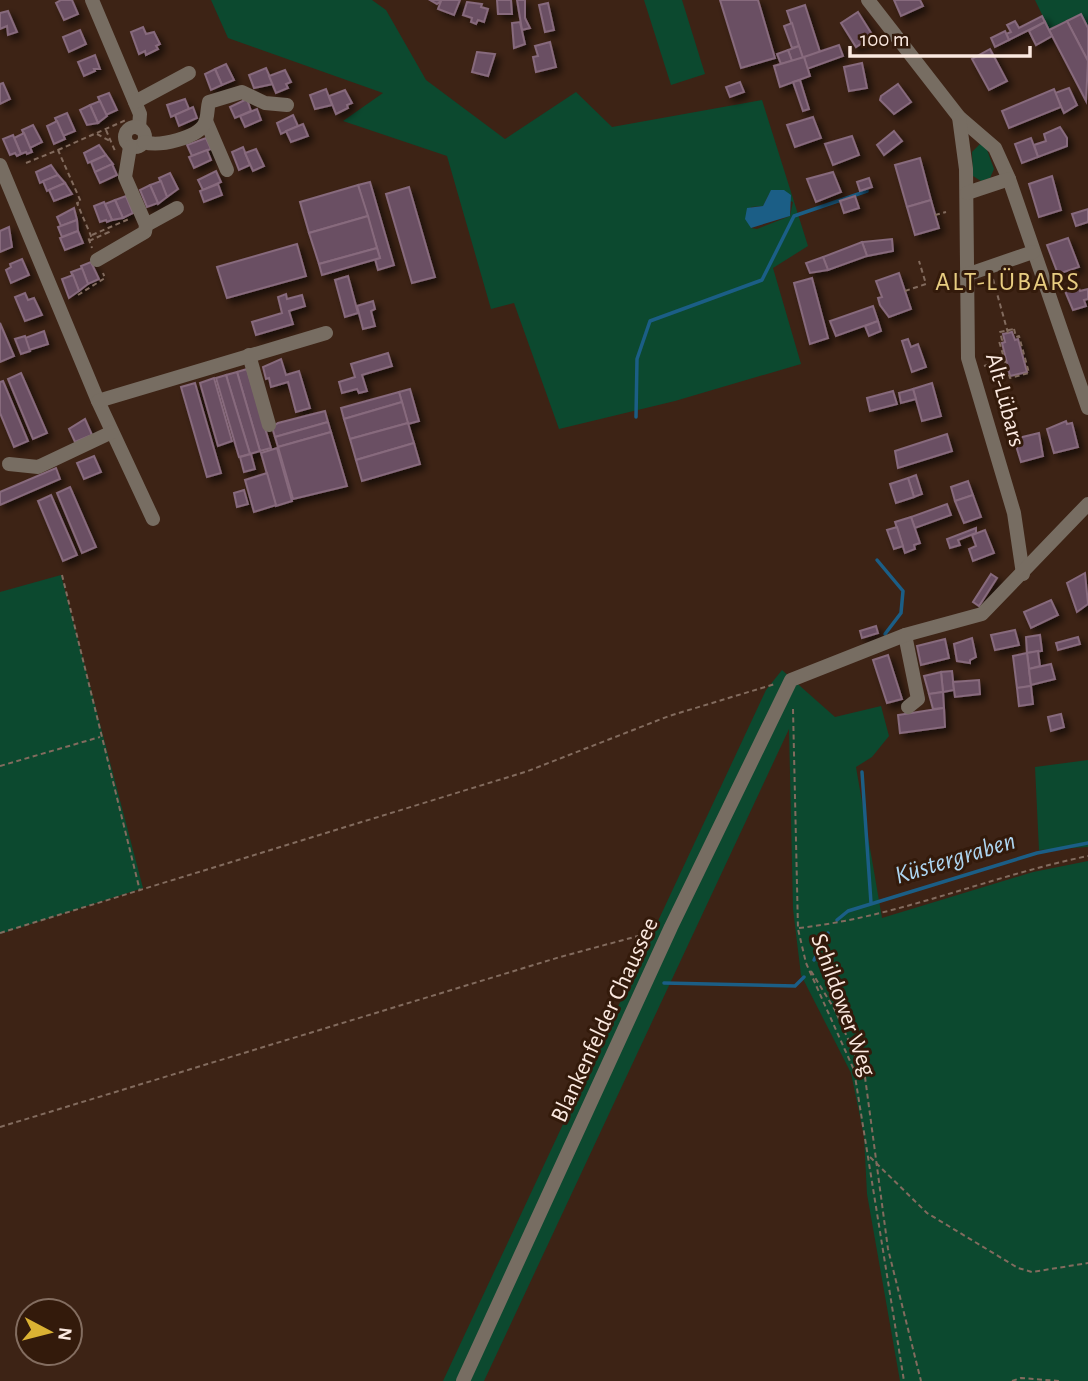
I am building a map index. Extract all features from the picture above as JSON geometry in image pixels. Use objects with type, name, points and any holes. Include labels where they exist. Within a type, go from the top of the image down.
[{"type":"street","points":[[92,0],[138,127],[169,143],[200,130],[206,121],[209,102],[234,93],[247,93],[264,103],[287,105]]},
{"type":"street","points":[[868,0],[959,117],[995,149],[1009,179],[1088,408]]},
{"type":"street","points":[[97,260],[145,232],[146,225],[125,177],[124,168],[138,127],[189,73]]},
{"type":"street","name":"Alt-Lübars","points":[[959,117],[967,193],[968,358],[1014,513],[1023,574]]},
{"type":"street","points":[[206,121],[227,170]]},
{"type":"street","points":[[0,165],[4,186],[153,519]]},
{"type":"street","points":[[967,193],[1009,179]]},
{"type":"street","points":[[146,225],[177,208]]},
{"type":"street","points":[[966,275],[1033,252]]},
{"type":"street","points":[[98,401],[326,333]]},
{"type":"street","points":[[249,355],[269,425]]},
{"type":"street","points":[[9,464],[38,467],[112,432]]},
{"type":"street","points":[[791,680],[905,635],[982,614],[1088,504]]},
{"type":"street","points":[[905,635],[918,699],[908,707]]},
{"type":"street","name":"Blankenfelder Chaussee","points":[[463,1381],[671,928],[791,680]]},
{"type":"path","points":[[26,163],[96,133],[138,127]]},
{"type":"path","points":[[96,133],[111,141]]},
{"type":"path","points":[[58,150],[91,236],[103,230]]},
{"type":"path","points":[[935,215],[946,212]]},
{"type":"path","points":[[89,241],[110,232],[108,228]]},
{"type":"path","points":[[905,291],[926,284],[919,261]]},
{"type":"path","points":[[990,268],[1008,332]]},
{"type":"path","points":[[104,276],[108,271]]},
{"type":"path","points":[[1014,329],[1016,337],[1019,336],[1029,373],[1010,378],[999,341],[1002,340],[1000,332],[1008,332],[1014,329]]},
{"type":"path","points":[[983,367],[1005,359]]},
{"type":"path","points":[[61,575],[141,892]]},
{"type":"path","points":[[0,933],[141,892],[528,771],[669,716],[791,680]]},
{"type":"path","name":"Schildower Weg","points":[[792,707],[798,929],[806,963],[854,1070],[904,1381]]},
{"type":"path","points":[[0,766],[100,737]]},
{"type":"path","points":[[798,929],[880,915],[1032,867],[1088,856]]},
{"type":"path","points":[[0,1127],[561,957],[671,928]]},
{"type":"path","points":[[806,963],[835,1010],[865,1077],[888,1249],[921,1381]]},
{"type":"path","points":[[869,1156],[927,1213],[1018,1268],[1032,1272],[1088,1263]]},
{"type":"path","points":[[1012,1381],[1021,1378],[1059,1381]]},
{"type":"green space","points":[[211,0],[372,0],[386,10],[426,80],[505,139],[576,92],[612,127],[762,100],[808,246],[773,268],[801,364],[675,401],[559,429],[514,303],[491,309],[447,156],[343,121],[383,93],[228,38]],"holes":[[[769,194],[793,202],[790,216],[757,229],[751,228],[751,207],[763,206]]]},
{"type":"green space","points":[[644,0],[682,0],[705,74],[671,85]]},
{"type":"green space","points":[[1035,0],[1088,0],[1088,28],[1080,14],[1049,29]]},
{"type":"green space","points":[[980,144],[986,147],[994,169],[990,178],[981,181],[973,176],[972,152]]},
{"type":"green space","points":[[61,575],[143,888],[0,934],[0,592]]},
{"type":"green space","points":[[782,670],[835,717],[881,706],[889,736],[872,757],[856,767],[882,918],[1033,872],[1088,861],[1088,1381],[900,1381],[867,1194],[864,1136],[851,1073],[801,975],[793,909],[789,729],[484,1381],[443,1381],[766,690]]},
{"type":"green space","points":[[1088,760],[1088,847],[1039,850],[1035,767]]},
{"type":"water","points":[[771,190],[784,190],[791,195],[790,216],[751,228],[745,219],[747,208],[763,206]]},
{"type":"building","points":[[72,0],[78,14],[64,20],[56,3]]},
{"type":"building","points":[[430,0],[460,0],[454,15],[438,9],[441,1],[437,4]]},
{"type":"building","points":[[497,0],[511,0],[512,14],[498,14]]},
{"type":"building","points":[[517,0],[525,0],[525,18],[530,28],[522,30]]},
{"type":"building","points":[[720,0],[758,0],[775,58],[741,68]]},
{"type":"building","points":[[894,0],[920,0],[923,6],[901,16]]},
{"type":"building","points":[[467,2],[482,4],[481,7],[488,9],[484,22],[478,20],[476,24],[471,22],[472,18],[463,15]]},
{"type":"building","points":[[548,3],[554,30],[545,32],[539,5]]},
{"type":"building","points":[[805,5],[820,52],[803,58],[787,11]]},
{"type":"building","points":[[8,11],[17,32],[8,35],[7,26],[0,29],[0,13]]},
{"type":"building","points":[[858,12],[873,36],[856,47],[841,23]]},
{"type":"building","points":[[1081,14],[1088,28],[1088,61],[1067,21]]},
{"type":"building","points":[[1042,16],[1045,22],[1009,40],[1006,34],[1011,32],[1007,25],[1015,21],[1019,28]]},
{"type":"building","points":[[1067,21],[1088,61],[1086,101],[1049,30]]},
{"type":"building","points":[[520,22],[525,44],[514,48],[512,23]]},
{"type":"building","points":[[1045,22],[1052,36],[1036,45],[1029,31]]},
{"type":"building","points":[[792,23],[799,46],[792,48],[784,26]]},
{"type":"building","points":[[143,27],[146,34],[154,32],[160,44],[156,46],[158,49],[146,55],[145,51],[139,54],[131,32]]},
{"type":"building","points":[[80,30],[86,44],[69,52],[63,37]]},
{"type":"building","points":[[1005,31],[1009,40],[995,47],[991,38]]},
{"type":"building","points":[[550,42],[556,67],[536,72],[533,57],[538,56],[535,46]]},
{"type":"building","points":[[839,45],[843,56],[807,69],[804,57]]},
{"type":"building","points":[[799,46],[803,58],[792,61],[788,50]]},
{"type":"building","points":[[990,49],[1007,81],[989,90],[972,59]]},
{"type":"building","points":[[788,50],[792,61],[781,64],[777,54]]},
{"type":"building","points":[[477,52],[495,54],[488,76],[472,72]]},
{"type":"building","points":[[95,55],[100,69],[94,69],[95,71],[84,76],[78,62]]},
{"type":"building","points":[[804,57],[810,76],[780,87],[774,66]]},
{"type":"building","points":[[862,63],[867,88],[849,91],[844,67]]},
{"type":"building","points":[[226,64],[234,80],[222,85],[215,69]]},
{"type":"building","points":[[266,68],[273,84],[254,88],[249,75]]},
{"type":"building","points":[[215,69],[222,85],[211,90],[205,74]]},
{"type":"building","points":[[285,70],[291,82],[286,84],[288,88],[276,93],[269,76]]},
{"type":"building","points":[[800,80],[809,109],[803,111],[793,82]]},
{"type":"building","points":[[740,82],[744,92],[730,97],[726,87]]},
{"type":"building","points":[[3,83],[10,99],[0,104],[0,84]]},
{"type":"building","points":[[898,84],[911,102],[894,114],[880,100],[881,96]]},
{"type":"building","points":[[1069,88],[1077,105],[1064,113],[1055,93]]},
{"type":"building","points":[[326,89],[332,105],[315,109],[310,95]]},
{"type":"building","points":[[1054,89],[1061,107],[1009,128],[1002,111]]},
{"type":"building","points":[[345,90],[352,103],[336,114],[329,96]]},
{"type":"building","points":[[109,93],[117,110],[106,115],[98,97]]},
{"type":"building","points":[[185,99],[189,109],[171,117],[167,105]]},
{"type":"building","points":[[247,99],[251,111],[235,118],[230,107]]},
{"type":"building","points":[[100,101],[107,116],[98,123],[90,105]]},
{"type":"building","points":[[90,105],[98,123],[87,125],[80,110]]},
{"type":"building","points":[[193,107],[197,118],[179,126],[175,115]]},
{"type":"building","points":[[257,109],[261,120],[245,127],[240,116]]},
{"type":"building","points":[[67,113],[75,131],[63,136],[55,118]]},
{"type":"building","points":[[293,115],[298,126],[281,134],[277,123]]},
{"type":"building","points":[[813,117],[821,138],[795,147],[787,125]]},
{"type":"building","points":[[57,121],[65,139],[54,144],[47,126]]},
{"type":"building","points":[[303,124],[308,136],[291,142],[286,131]]},
{"type":"building","points":[[33,125],[42,142],[30,148],[22,130]]},
{"type":"building","points":[[1060,127],[1067,138],[1067,146],[1038,157],[1034,145],[1046,141],[1044,134]]},
{"type":"building","points":[[894,131],[902,141],[884,155],[877,145]]},
{"type":"building","points":[[24,133],[32,152],[21,154],[14,138]]},
{"type":"building","points":[[13,135],[21,154],[17,156],[15,153],[10,155],[3,139]]},
{"type":"building","points":[[852,136],[859,155],[833,165],[825,144]]},
{"type":"building","points":[[206,138],[211,149],[192,156],[187,145]]},
{"type":"building","points":[[1031,138],[1038,157],[1022,163],[1015,144]]},
{"type":"building","points":[[99,145],[106,155],[88,163],[84,153]]},
{"type":"building","points":[[243,147],[250,165],[239,170],[232,152]]},
{"type":"building","points":[[256,149],[264,166],[253,171],[245,153]]},
{"type":"building","points":[[207,150],[211,160],[194,168],[189,157]]},
{"type":"building","points":[[106,155],[113,164],[95,172],[91,162]]},
{"type":"building","points":[[920,158],[931,200],[907,207],[895,165]]},
{"type":"building","points":[[112,164],[117,175],[100,183],[95,172]]},
{"type":"building","points":[[51,165],[58,175],[40,183],[36,172]]},
{"type":"building","points":[[216,171],[221,182],[203,190],[198,180]]},
{"type":"building","points":[[833,172],[841,192],[816,202],[807,179]]},
{"type":"building","points":[[170,173],[178,189],[167,197],[159,178]]},
{"type":"building","points":[[58,175],[65,183],[47,191],[43,181]]},
{"type":"building","points":[[1052,176],[1061,210],[1039,217],[1029,184]]},
{"type":"building","points":[[869,178],[872,187],[860,191],[857,182]]},
{"type":"building","points":[[161,181],[167,197],[158,204],[150,185]]},
{"type":"building","points":[[370,182],[394,265],[378,270],[375,259],[380,258],[358,185]]},
{"type":"building","points":[[65,183],[72,194],[54,201],[49,190]]},
{"type":"building","points":[[218,184],[222,195],[204,202],[200,191]]},
{"type":"building","points":[[150,185],[158,203],[147,207],[140,190]]},
{"type":"building","points":[[358,185],[368,216],[309,233],[300,202]]},
{"type":"building","points":[[409,187],[435,277],[412,283],[386,194]]},
{"type":"building","points":[[126,196],[133,213],[123,218],[115,200]]},
{"type":"building","points":[[855,196],[859,208],[844,213],[840,201]]},
{"type":"building","points":[[115,200],[123,218],[112,220],[105,204]]},
{"type":"building","points":[[931,200],[939,228],[915,235],[907,207]]},
{"type":"building","points":[[104,202],[112,220],[100,222],[94,206]]},
{"type":"building","points":[[74,208],[77,220],[61,226],[57,217]]},
{"type":"building","points":[[1088,209],[1088,222],[1076,226],[1072,214]]},
{"type":"building","points":[[368,216],[377,248],[319,264],[309,233]]},
{"type":"building","points":[[77,220],[78,231],[62,237],[58,227]]},
{"type":"building","points":[[9,227],[12,247],[0,252],[0,231]]},
{"type":"building","points":[[78,231],[83,243],[65,250],[60,238]]},
{"type":"building","points":[[1068,238],[1079,267],[1058,274],[1047,245]]},
{"type":"building","points":[[892,239],[893,251],[867,256],[862,242]]},
{"type":"building","points":[[862,242],[867,256],[828,270],[823,257]]},
{"type":"building","points":[[297,244],[306,276],[227,298],[217,267]]},
{"type":"building","points":[[377,248],[380,258],[322,275],[319,264]]},
{"type":"building","points":[[823,257],[828,270],[810,273],[806,263]]},
{"type":"building","points":[[22,259],[29,275],[11,283],[6,270],[11,267],[10,264]]},
{"type":"building","points":[[91,262],[99,279],[88,284],[81,266]]},
{"type":"building","points":[[82,268],[88,284],[79,291],[71,272]]},
{"type":"building","points":[[899,273],[911,309],[889,317],[880,305],[878,298],[882,297],[876,281]]},
{"type":"building","points":[[73,275],[79,291],[69,298],[62,279]]},
{"type":"building","points":[[348,276],[358,313],[345,317],[335,280]]},
{"type":"building","points":[[812,278],[828,338],[810,344],[794,283]]},
{"type":"building","points":[[1078,286],[1080,291],[1088,289],[1088,299],[1084,300],[1086,306],[1073,310],[1065,291]]},
{"type":"building","points":[[25,293],[28,300],[34,298],[42,315],[25,321],[15,297]]},
{"type":"building","points":[[286,294],[287,299],[302,295],[305,306],[289,311],[293,324],[256,335],[252,322],[282,313],[278,297]]},
{"type":"building","points":[[373,301],[375,309],[371,311],[375,326],[363,329],[357,306]]},
{"type":"building","points":[[873,306],[878,321],[836,336],[830,321]]},
{"type":"building","points":[[878,321],[881,331],[869,336],[865,326]]},
{"type":"building","points":[[0,323],[14,356],[0,362]]},
{"type":"building","points":[[44,331],[48,344],[29,350],[25,338]]},
{"type":"building","points":[[1012,332],[1015,340],[1018,339],[1027,372],[1010,376],[1002,343],[1005,342],[1003,334]]},
{"type":"building","points":[[25,336],[30,351],[21,354],[15,339]]},
{"type":"building","points":[[908,339],[911,347],[918,344],[926,367],[912,372],[902,341]]},
{"type":"building","points":[[388,353],[392,366],[362,375],[367,391],[359,393],[357,389],[342,393],[339,382],[355,377],[351,364]]},
{"type":"building","points":[[281,359],[286,375],[299,371],[310,408],[296,412],[288,382],[271,387],[269,378],[266,379],[263,367]]},
{"type":"building","points":[[247,369],[271,448],[260,451],[237,372]]},
{"type":"building","points":[[237,372],[260,451],[250,454],[226,375]]},
{"type":"building","points":[[21,373],[47,433],[33,439],[8,379]]},
{"type":"building","points":[[226,375],[250,454],[239,457],[216,378]]},
{"type":"building","points":[[214,378],[232,441],[218,446],[200,383]]},
{"type":"building","points":[[3,381],[28,441],[14,447],[0,413],[0,382]]},
{"type":"building","points":[[195,383],[221,473],[207,477],[181,387]]},
{"type":"building","points":[[932,383],[941,416],[922,421],[913,389]]},
{"type":"building","points":[[410,389],[419,421],[408,424],[399,392]]},
{"type":"building","points":[[913,389],[916,399],[901,403],[899,393]]},
{"type":"building","points":[[893,391],[897,404],[870,411],[867,398]]},
{"type":"building","points":[[399,392],[402,402],[344,419],[341,408]]},
{"type":"building","points":[[402,402],[408,423],[350,439],[344,419]]},
{"type":"building","points":[[325,411],[328,422],[275,437],[272,427],[278,423]]},
{"type":"building","points":[[85,419],[92,435],[75,442],[69,429]]},
{"type":"building","points":[[1066,421],[1067,424],[1072,423],[1078,447],[1054,453],[1047,429]]},
{"type":"building","points":[[328,422],[331,432],[278,447],[275,437]]},
{"type":"building","points":[[408,423],[414,443],[356,460],[350,439]]},
{"type":"building","points":[[331,432],[347,486],[293,499],[278,447]]},
{"type":"building","points":[[1039,433],[1043,456],[1021,462],[1014,439]]},
{"type":"building","points":[[947,434],[952,451],[898,468],[895,451]]},
{"type":"building","points":[[414,443],[420,464],[362,481],[356,460]]},
{"type":"building","points":[[277,448],[292,501],[276,506],[261,453]]},
{"type":"building","points":[[251,454],[255,469],[244,472],[240,457]]},
{"type":"building","points":[[94,456],[101,472],[84,479],[77,463]]},
{"type":"building","points":[[56,468],[60,479],[0,505],[0,492]]},
{"type":"building","points":[[267,473],[276,505],[254,512],[245,480]]},
{"type":"building","points":[[916,475],[922,494],[914,497],[908,478]]},
{"type":"building","points":[[908,478],[914,497],[896,503],[890,484]]},
{"type":"building","points":[[968,481],[973,495],[955,501],[951,487]]},
{"type":"building","points":[[70,487],[96,547],[82,553],[57,493]]},
{"type":"building","points":[[244,490],[248,504],[237,507],[234,493]]},
{"type":"building","points":[[51,495],[77,555],[63,561],[38,501]]},
{"type":"building","points":[[973,495],[981,517],[964,523],[955,501]]},
{"type":"building","points":[[947,504],[951,515],[915,528],[911,517]]},
{"type":"building","points":[[911,517],[920,543],[914,545],[915,549],[905,553],[895,522]]},
{"type":"building","points":[[897,527],[903,546],[894,549],[887,530]]},
{"type":"building","points":[[976,528],[976,533],[958,540],[960,545],[950,548],[947,539]]},
{"type":"building","points":[[985,530],[994,553],[973,561],[969,549],[976,546],[972,535]]},
{"type":"building","points":[[1085,573],[1088,604],[1077,612],[1067,583]]},
{"type":"building","points":[[991,574],[997,578],[979,606],[973,602]]},
{"type":"building","points":[[1051,600],[1058,615],[1031,628],[1024,612]]},
{"type":"building","points":[[876,626],[878,633],[862,638],[860,631]]},
{"type":"building","points":[[1015,630],[1019,645],[995,650],[991,635]]},
{"type":"building","points":[[1040,635],[1042,651],[1027,653],[1026,637]]},
{"type":"building","points":[[1078,637],[1080,644],[1058,650],[1056,643]]},
{"type":"building","points":[[972,638],[976,657],[970,660],[970,663],[957,661],[954,644]]},
{"type":"building","points":[[945,639],[949,658],[921,665],[917,646]]},
{"type":"building","points":[[1038,651],[1040,666],[1029,669],[1027,653]]},
{"type":"building","points":[[1027,653],[1031,686],[1017,688],[1013,656]]},
{"type":"building","points":[[888,655],[902,699],[887,703],[873,660]]},
{"type":"building","points":[[1051,664],[1055,679],[1031,685],[1029,669]]},
{"type":"building","points":[[952,671],[954,690],[943,692],[941,672]]},
{"type":"building","points":[[941,672],[943,692],[929,694],[924,676]]},
{"type":"building","points":[[979,680],[980,694],[955,697],[953,682]]},
{"type":"building","points":[[1031,686],[1033,704],[1019,706],[1017,688]]},
{"type":"building","points":[[943,692],[944,708],[933,709],[929,694]]},
{"type":"building","points":[[944,708],[945,727],[900,733],[898,715]]},
{"type":"building","points":[[1061,714],[1064,727],[1051,731],[1048,717]]},
{"type":"waterway","points":[[636,417],[637,359],[650,321],[762,280],[794,216],[867,191]]},
{"type":"waterway","points":[[877,560],[903,591],[901,613],[885,634]]},
{"type":"waterway","points":[[862,772],[871,903]]},
{"type":"waterway","name":"Küstergraben","points":[[837,920],[848,911],[1037,853],[1088,843]]},
{"type":"waterway","name":"Küstergraben","points":[[814,960],[828,933]]},
{"type":"waterway","name":"Küstergraben","points":[[664,983],[795,986],[804,977]]},
{"type":"district","name":"ALT-LÜBARS","points":[[1008,282]]}]
